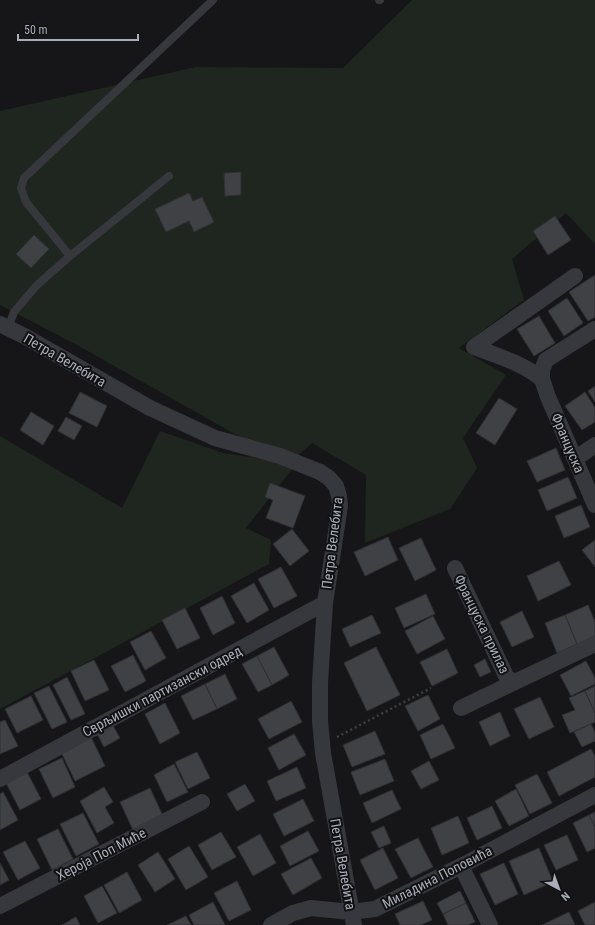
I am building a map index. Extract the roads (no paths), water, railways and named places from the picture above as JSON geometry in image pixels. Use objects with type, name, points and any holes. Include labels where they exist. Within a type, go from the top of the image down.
[{"type":"street","points":[[542,380],[532,370],[474,347],[575,276]]},
{"type":"street","name":"Петра Велебита","points":[[4,326],[150,408],[215,438],[280,456],[320,472],[329,478],[338,490],[340,506],[325,603],[320,683],[320,721],[322,744],[352,919]]},
{"type":"street","points":[[542,380],[542,370],[546,360],[595,329]]},
{"type":"street","name":"Француска","points":[[542,380],[595,505]]},
{"type":"street","points":[[575,459],[595,445]]},
{"type":"street","name":"Француска прилаз","points":[[455,568],[507,678],[516,682],[595,644]]},
{"type":"street","name":"Сврљишки партизански одред","points":[[0,779],[325,603]]},
{"type":"street","points":[[461,708],[516,682]]},
{"type":"street","name":"Миладина Поповића","points":[[271,925],[293,913],[311,908],[352,919],[367,911],[383,906],[595,795]]},
{"type":"street","name":"Хероја Поп Миће","points":[[0,906],[202,802]]},
{"type":"street","points":[[461,866],[490,925]]},
{"type":"lane","points":[[70,256],[26,202],[21,188],[24,178],[213,0]]},
{"type":"lane","points":[[4,326],[37,285],[70,256],[169,176]]}]
